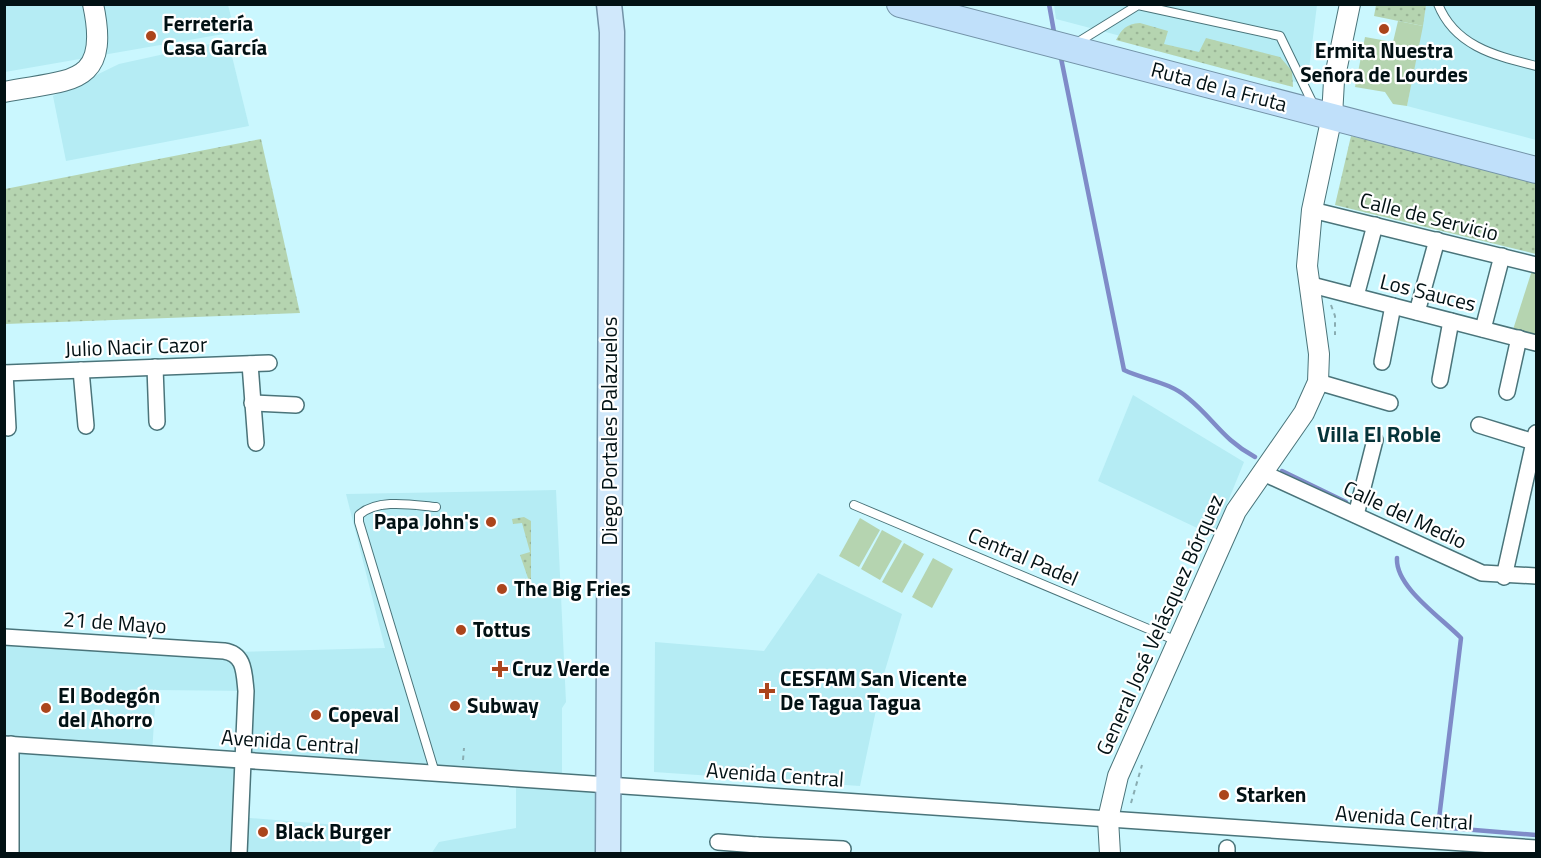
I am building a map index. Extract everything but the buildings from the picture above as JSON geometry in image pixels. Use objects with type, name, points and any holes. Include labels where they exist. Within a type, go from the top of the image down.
[{"type":"highway","name":"Ruta de la Fruta","points":[[900,4],[1536,170]]},
{"type":"main road","name":"Diego Portales Palazuelos","points":[[608,854],[612,6]]},
{"type":"street","points":[[4,92],[84,74],[95,62],[100,35],[93,4]]},
{"type":"street","name":"General José Velásquez Bórquez","points":[[1110,854],[1108,819],[1118,776],[1236,511],[1304,413],[1318,382],[1318,354],[1306,266],[1324,114],[1334,81],[1350,4]]},
{"type":"street","name":"Calle de Servicio","points":[[1312,210],[1536,265]]},
{"type":"street","points":[[1356,296],[1375,225]]},
{"type":"street","points":[[1417,312],[1437,240]]},
{"type":"street","points":[[1483,329],[1502,256]]},
{"type":"street","name":"Los Sauces","points":[[1308,284],[1536,343]]},
{"type":"street","points":[[1382,362],[1393,306]]},
{"type":"street","points":[[1440,380],[1451,321]]},
{"type":"street","points":[[1507,392],[1518,338]]},
{"type":"street","name":"Julio Nacir Cazor","points":[[5,373],[268,363]]},
{"type":"street","points":[[250,364],[256,443]]},
{"type":"street","points":[[155,367],[157,422]]},
{"type":"street","points":[[81,370],[86,426]]},
{"type":"street","points":[[5,373],[8,429]]},
{"type":"street","points":[[1318,382],[1390,402]]},
{"type":"street","points":[[252,403],[296,405]]},
{"type":"street","points":[[1479,425],[1535,438],[1532,479],[1504,576]]},
{"type":"street","points":[[1356,515],[1375,440]]},
{"type":"street","name":"Calle del Medio","points":[[1261,472],[1482,573],[1536,576]]},
{"type":"street","name":"21 de Mayo","points":[[4,637],[233,652],[243,665],[246,691],[244,760]]},
{"type":"street","points":[[8,744],[11,854]]},
{"type":"street","name":"Avenida Central","points":[[8,744],[1536,848]]},
{"type":"street","points":[[239,854],[244,760]]},
{"type":"street","points":[[718,842],[758,849],[843,849]]},
{"type":"lane","points":[[1438,4],[1449,25],[1485,53],[1536,66]]},
{"type":"lane","points":[[1069,48],[1138,5],[1280,36],[1324,114]]},
{"type":"lane","name":"Central Padel","points":[[854,505],[1178,642]]},
{"type":"lane","points":[[435,773],[359,522],[359,515],[377,506],[436,507]]},
{"type":"path","points":[[463,760],[464,748]]},
{"type":"shaded area","points":[[5,5],[228,5],[235,32],[5,72]]},
{"type":"shaded area","points":[[1054,5],[1317,5],[1307,85],[1056,19]]},
{"type":"shaded area","points":[[1426,5],[1536,5],[1536,140],[1407,106]]},
{"type":"shaded area","points":[[228,40],[249,126],[66,161],[53,96],[119,64]]},
{"type":"shaded area","points":[[1133,395],[1244,462],[1214,536],[1098,481]]},
{"type":"shaded area","points":[[556,490],[566,702],[562,708],[562,777],[248,756],[251,691],[156,690],[152,754],[244,760],[238,817],[362,827],[360,853],[5,853],[4,637],[233,652],[385,648],[346,494]]},
{"type":"shaded area","name":"CESFAM San Vicente De Tagua Tagua","points":[[818,573],[902,614],[883,677],[860,786],[654,772],[655,642],[764,651]]},
{"type":"shaded area","points":[[516,779],[608,785],[608,853],[431,854],[439,842],[516,828]]},
{"type":"green space","points":[[1376,5],[1426,5],[1423,26],[1374,16]]},
{"type":"green space","points":[[1398,21],[1423,26],[1407,106],[1393,104],[1385,92],[1355,87],[1365,37],[1393,42]]},
{"type":"green space","points":[[1140,23],[1168,31],[1164,44],[1199,52],[1206,38],[1280,57],[1292,71],[1293,87],[1116,40],[1125,28]]},
{"type":"green space","points":[[1351,136],[1536,181],[1536,254],[1335,205]]},
{"type":"green space","points":[[261,139],[300,313],[5,324],[5,189]]},
{"type":"green space","points":[[1534,264],[1536,265],[1536,343],[1511,336]]},
{"type":"green space","points":[[524,517],[531,521],[531,580],[529,581],[520,555],[530,552],[522,523],[513,524],[512,519]]},
{"type":"green space","points":[[860,518],[880,530],[859,567],[839,556]]},
{"type":"green space","points":[[882,530],[902,541],[880,580],[861,569]]},
{"type":"green space","points":[[904,543],[924,554],[902,593],[882,582]]},
{"type":"green space","points":[[933,558],[953,569],[932,608],[912,597]]},
{"type":"waterway","points":[[1049,4],[1054,32]]},
{"type":"waterway","points":[[1061,58],[1124,370],[1181,393],[1234,443],[1255,457]]},
{"type":"waterway","points":[[1282,471],[1346,502]]},
{"type":"waterway","points":[[1397,558],[1398,569],[1411,591],[1461,638],[1438,827],[1536,835]]},
{"type":"place","name":"Ermita Nuestra Señora de Lourdes","points":[[1384,29]]},
{"type":"place","name":"Ferretería Casa García","points":[[151,36]]},
{"type":"place","name":"Papa John's","points":[[491,522]]},
{"type":"place","name":"The Big Fries","points":[[502,589]]},
{"type":"place","name":"Tottus","points":[[461,630]]},
{"type":"place","name":"Cruz Verde","points":[[500,669]]},
{"type":"place","name":"CESFAM San Vicente De Tagua Tagua","points":[[767,691]]},
{"type":"place","name":"Subway","points":[[455,706]]},
{"type":"place","name":"El Bodegón del Ahorro","points":[[46,708]]},
{"type":"place","name":"Copeval","points":[[316,715]]},
{"type":"place","name":"Starken","points":[[1224,795]]},
{"type":"place","name":"Black Burger","points":[[263,832]]},
{"type":"district","name":"Villa El Roble","points":[[1379,434]]}]
